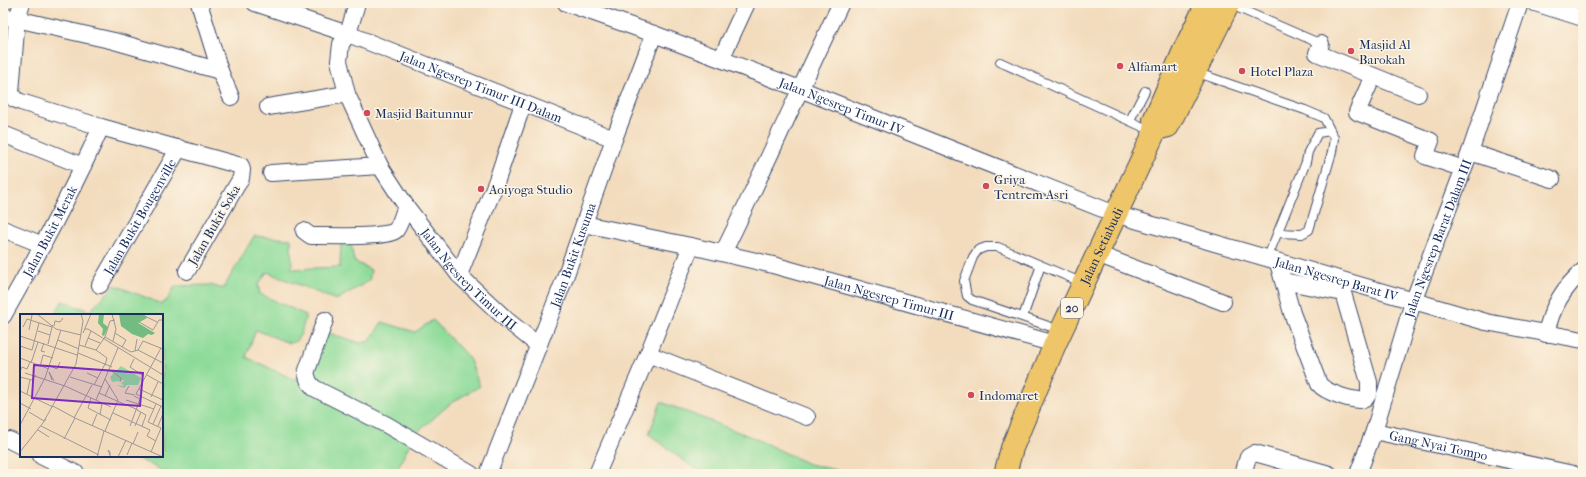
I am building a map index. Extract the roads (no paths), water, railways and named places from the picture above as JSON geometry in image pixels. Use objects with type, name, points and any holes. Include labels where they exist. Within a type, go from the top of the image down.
[{"type":"highway","name":"Jalan Setiabudi","points":[[1005,474],[1012,448],[1058,337],[1155,131],[1154,120],[1185,48],[1207,3]]},
{"type":"highway","points":[[1155,131],[1168,126],[1229,3]]},
{"type":"street","points":[[198,3],[220,71],[231,97]]},
{"type":"street","name":"Jalan Ngesrep Timur III Dalam","points":[[255,3],[282,8],[522,104],[614,139]]},
{"type":"street","name":"Jalan Ngesrep Timur III","points":[[357,3],[348,34],[341,44],[339,51],[339,62],[347,94],[380,166],[406,206],[458,275],[508,321],[538,345]]},
{"type":"street","name":"Jalan Ngesrep Timur IV","points":[[566,3],[654,34],[800,89],[1115,214]]},
{"type":"street","points":[[721,59],[747,3]]},
{"type":"street","points":[[723,253],[759,181],[800,89],[841,3]]},
{"type":"street","name":"Jalan Ngesrep Barat Dalam III","points":[[1358,474],[1374,431],[1413,302],[1464,169],[1520,3]]},
{"type":"street","points":[[1535,3],[1583,18]]},
{"type":"street","points":[[179,148],[100,127],[14,99],[11,92],[14,12],[220,71]]},
{"type":"street","name":"Jalan Bukit Kusuma","points":[[488,474],[563,283],[614,139],[654,34]]},
{"type":"street","points":[[1321,44],[1317,53],[1418,94]]},
{"type":"street","points":[[1373,76],[1357,112],[1431,141],[1424,156],[1464,169]]},
{"type":"street","points":[[268,107],[347,94]]},
{"type":"street","points":[[458,275],[497,180],[522,104]]},
{"type":"street","name":"Jalan Bukit Merak","points":[[3,316],[43,245],[83,166],[100,127]]},
{"type":"street","points":[[3,134],[83,166]]},
{"type":"street","name":"Jalan Bukit Soka","points":[[179,148],[238,164],[242,170],[241,178],[187,272]]},
{"type":"street","name":"Jalan Bukit Bougenville","points":[[100,286],[179,148]]},
{"type":"street","points":[[1470,152],[1552,179]]},
{"type":"street","points":[[271,173],[380,166]]},
{"type":"street","points":[[304,231],[311,236],[357,236],[391,233],[396,230],[406,206]]},
{"type":"street","name":"Jalan Ngesrep Barat IV","points":[[1115,214],[1413,302],[1486,322],[1583,340]]},
{"type":"street","name":"Jalan Ngesrep Timur III","points":[[584,224],[723,253],[880,294],[1058,337]]},
{"type":"street","points":[[3,229],[43,245]]},
{"type":"street","points":[[597,474],[648,354],[691,246]]},
{"type":"street","points":[[1096,254],[1224,302]]},
{"type":"street","points":[[1273,261],[1283,281],[1292,313],[1319,384],[1324,389],[1353,400],[1365,399],[1369,393],[1369,382],[1343,293],[1283,281]]},
{"type":"street","points":[[1546,334],[1558,299],[1583,270]]},
{"type":"street","points":[[325,320],[306,373],[309,382],[314,388],[387,425],[472,474]]},
{"type":"street","points":[[648,354],[807,417]]},
{"type":"street","name":"Gang Nyai Tompo","points":[[1374,431],[1505,467],[1572,474]]},
{"type":"street","points":[[1243,474],[1248,457],[1255,453],[1329,474]]},
{"type":"street","points":[[43,457],[77,474]]},
{"type":"lane","points":[[1229,3],[1321,44]]},
{"type":"lane","points":[[1000,62],[1155,131]]},
{"type":"lane","points":[[1195,72],[1324,118],[1334,138],[1332,152],[1309,230],[1302,234],[1278,233]]},
{"type":"lane","points":[[1130,120],[1145,91]]},
{"type":"lane","points":[[1273,261],[1278,233],[1308,152],[1318,134],[1330,130]]},
{"type":"lane","points":[[1058,337],[1022,317],[972,300],[967,296],[964,281],[973,257],[978,250],[986,247],[998,247],[1083,283]]},
{"type":"lane","points":[[1022,317],[1041,265]]},
{"type":"place","name":"Masjid Al Barokah","points":[[1351,51]]},
{"type":"place","name":"Alfamart","points":[[1120,66]]},
{"type":"place","name":"Hotel Plaza","points":[[1242,71]]},
{"type":"place","name":"Masjid Baitunnur","points":[[367,113]]},
{"type":"place","name":"Griya Tentrem Asri","points":[[986,186]]},
{"type":"place","name":"Aoiyoga Studio","points":[[481,189]]},
{"type":"place","name":"Indomaret","points":[[971,395]]}]
